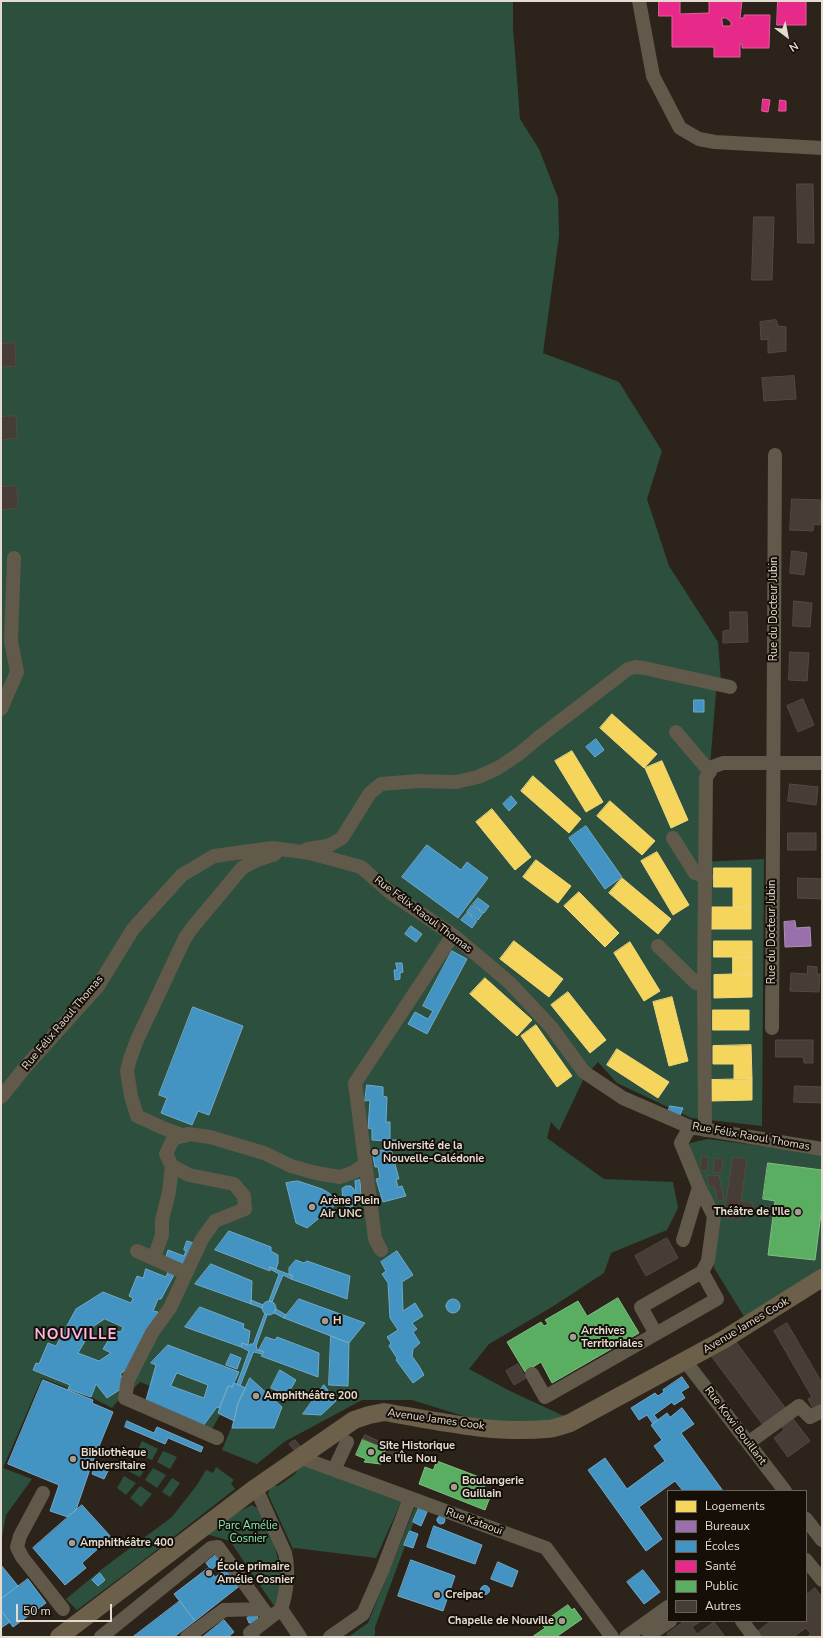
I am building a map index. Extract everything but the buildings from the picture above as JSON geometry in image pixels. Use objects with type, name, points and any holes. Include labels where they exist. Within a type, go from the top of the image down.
[{"type":"main road","name":"Avenue James Cook","points":[[59,1637],[254,1489],[354,1420],[368,1415],[384,1412],[488,1428],[527,1430],[548,1429],[570,1423],[686,1362],[802,1292],[822,1278]]},
{"type":"street","points":[[639,1],[653,76],[680,128],[699,139],[715,142],[822,148]]},
{"type":"street","name":"Rue du Docteur Jubin","points":[[772,1028],[772,764],[775,455]]},
{"type":"street","points":[[1,709],[17,672],[11,641],[14,558]]},
{"type":"street","points":[[185,1136],[162,1128],[137,1116],[131,1096],[127,1071],[137,1040],[185,938],[242,868],[257,860],[294,850],[328,846],[342,838],[370,793],[382,784],[418,781],[456,782],[478,777],[498,768],[519,754],[628,669],[636,667],[644,668],[730,687]]},
{"type":"street","points":[[676,732],[710,772]]},
{"type":"street","points":[[705,1130],[704,984],[706,778],[712,767],[723,763],[822,763]]},
{"type":"street","points":[[673,838],[695,873],[706,877]]},
{"type":"street","name":"Rue Félix Raoul Thomas","points":[[1,1097],[27,1065],[98,986],[133,929],[182,875],[214,856],[272,848],[310,853],[361,867],[392,894],[454,935],[510,983],[551,1027],[584,1072],[623,1098],[690,1127],[822,1149]]},
{"type":"street","points":[[381,1250],[375,1239],[355,1083],[454,935]]},
{"type":"street","points":[[658,946],[696,983],[704,984]]},
{"type":"street","points":[[656,1334],[641,1307],[702,1272],[708,1261],[714,1216],[699,1187],[681,1143],[690,1127]]},
{"type":"street","points":[[154,1258],[162,1235],[162,1220],[169,1192],[172,1166],[166,1154],[173,1139],[188,1134],[210,1137],[264,1153],[291,1166],[316,1173],[340,1176],[354,1172],[365,1164]]},
{"type":"street","points":[[172,1166],[189,1175],[234,1184],[244,1196],[245,1208],[215,1221],[202,1238],[170,1308],[152,1333],[128,1380],[125,1398],[217,1438]]},
{"type":"street","points":[[683,1240],[699,1187]]},
{"type":"street","points":[[137,1251],[186,1272]]},
{"type":"street","points":[[532,1374],[545,1397],[717,1299],[702,1272]]},
{"type":"street","name":"Rue Kowi Bouillant","points":[[686,1362],[784,1490]]},
{"type":"street","points":[[748,1443],[799,1406],[810,1417],[822,1412]]},
{"type":"street","points":[[334,1470],[347,1442]]},
{"type":"street","name":"Rue Kataouï","points":[[299,1457],[546,1548],[612,1637]]},
{"type":"street","points":[[187,1637],[224,1610],[266,1614],[281,1609],[284,1602],[287,1560],[260,1497],[254,1489]]},
{"type":"street","points":[[43,1493],[20,1536],[17,1547],[22,1557],[62,1609]]},
{"type":"street","points":[[330,1637],[363,1614],[382,1571],[410,1498]]},
{"type":"street","points":[[807,1520],[822,1540]]},
{"type":"street","points":[[101,1637],[211,1548],[218,1547],[266,1614]]},
{"type":"street","points":[[807,1561],[822,1580]]},
{"type":"street","points":[[626,1637],[667,1607]]},
{"type":"street","points":[[281,1609],[300,1637]]},
{"type":"street","points":[[250,1636],[266,1614]]},
{"type":"street","points":[[649,1637],[669,1622]]},
{"type":"street","points":[[743,1622],[754,1637]]},
{"type":"green space","points":[[1,1],[513,1],[513,27],[520,119],[539,149],[558,198],[559,236],[543,353],[619,382],[662,451],[647,499],[669,566],[718,642],[721,682],[717,681],[702,862],[764,859],[762,1126],[691,1118],[617,1083],[598,1062],[584,1078],[559,1131],[551,1122],[547,1138],[604,1179],[673,1182],[678,1208],[667,1230],[611,1253],[604,1273],[552,1307],[489,1344],[469,1369],[510,1391],[568,1418],[535,1423],[486,1423],[412,1400],[362,1400],[284,1442],[257,1464],[222,1450],[234,1421],[220,1415],[212,1429],[203,1426],[150,1386],[140,1382],[134,1388],[132,1384],[112,1408],[91,1397],[42,1378],[3,1468],[32,1479],[6,1515],[1,1542]]},
{"type":"green space","points":[[708,1139],[822,1154],[822,1271],[745,1318],[714,1268],[718,1216],[688,1152],[690,1143]]},
{"type":"green space","points":[[142,1441],[158,1449],[152,1460],[136,1453]]},
{"type":"green space","points":[[163,1451],[177,1457],[170,1469],[157,1462]]},
{"type":"green space","points":[[132,1459],[147,1466],[140,1477],[126,1470]]},
{"type":"green space","points":[[300,1464],[401,1502],[376,1558],[295,1548],[293,1549],[268,1494],[271,1485],[278,1486],[295,1474]]},
{"type":"green space","points":[[216,1467],[234,1480],[231,1483],[235,1489],[77,1610],[66,1599],[102,1569],[172,1517],[197,1485],[206,1470],[213,1473]]},
{"type":"green space","points":[[153,1468],[166,1475],[157,1488],[145,1480]]},
{"type":"green space","points":[[124,1476],[136,1483],[126,1495],[117,1488]]},
{"type":"green space","points":[[172,1478],[180,1483],[170,1497],[162,1492]]},
{"type":"green space","points":[[140,1486],[152,1494],[141,1507],[130,1498]]},
{"type":"green space","name":"Parc Amélie Cosnier","points":[[252,1505],[264,1512],[282,1575],[280,1603],[274,1606],[230,1541],[206,1534],[232,1515]]},
{"type":"green space","points":[[415,1507],[419,1508],[375,1627],[375,1635],[371,1637],[348,1637],[368,1623]]},
{"type":"place","name":"Université de la Nouvelle-Calédonie","points":[[375,1152]]},
{"type":"place","name":"Arène Plein Air UNC","points":[[312,1207]]},
{"type":"place","name":"Théâtre de l'Ile","points":[[798,1212]]},
{"type":"place","name":"H","points":[[325,1321]]},
{"type":"place","name":"Archives Territoriales","points":[[573,1337]]},
{"type":"place","name":"Amphithéâtre 200","points":[[256,1396]]},
{"type":"place","name":"Site Historique de l'Île Nou","points":[[371,1452]]},
{"type":"place","name":"Bibliothèque Universitaire","points":[[73,1459]]},
{"type":"place","name":"Boulangerie Guillain","points":[[454,1487]]},
{"type":"place","name":"Amphithéâtre 400","points":[[72,1543]]},
{"type":"place","name":"École primaire Amélie Cosnier","points":[[209,1573]]},
{"type":"place","name":"Creipac","points":[[437,1595]]},
{"type":"place","name":"Chapelle de Nouville","points":[[562,1621]]},
{"type":"district","name":"NOUVILLE","points":[[76,1335]]}]
